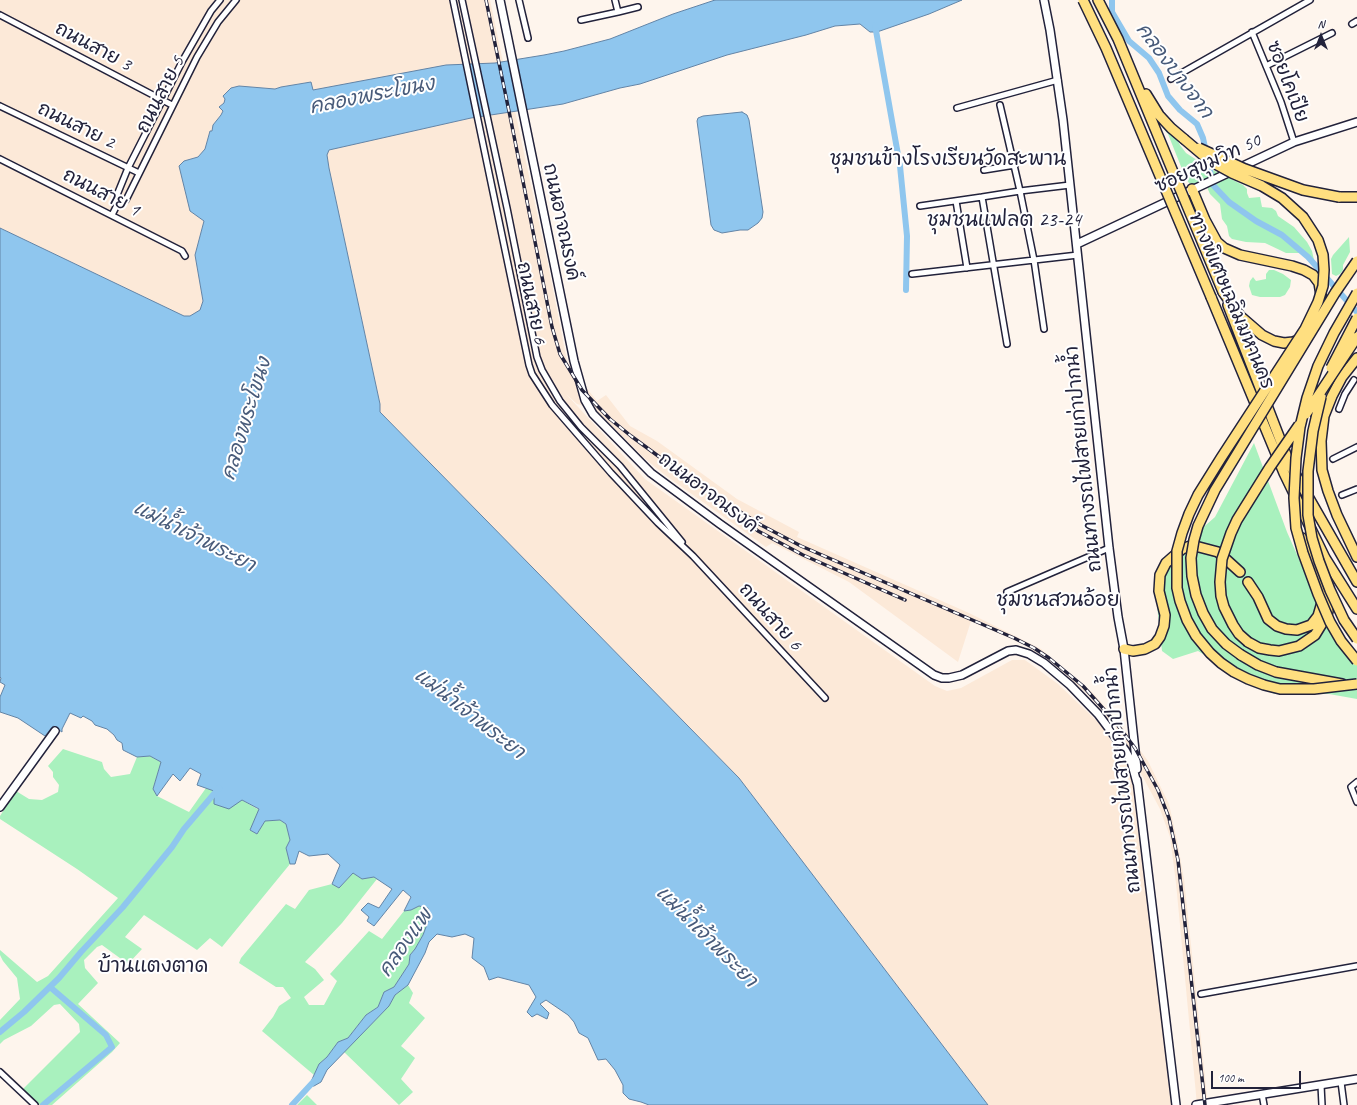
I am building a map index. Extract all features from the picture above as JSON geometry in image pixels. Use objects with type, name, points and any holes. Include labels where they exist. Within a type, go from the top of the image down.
[{"type":"highway","name":"ทางพิเศษเฉลิมมหานคร","points":[[1083,0],[1106,48],[1284,474],[1325,558],[1357,609]]},
{"type":"highway","name":"ทางพิเศษเฉลิมมหานคร","points":[[1098,0],[1118,39],[1223,292],[1290,465],[1357,582]]},
{"type":"highway","points":[[1118,39],[1148,99],[1171,128],[1210,161],[1232,173],[1262,186],[1282,198],[1303,217],[1318,240],[1324,270],[1323,286],[1320,296],[1305,329],[1221,458],[1198,495],[1189,514],[1177,551],[1177,588],[1180,602],[1187,620],[1196,636],[1210,653],[1234,672],[1248,679],[1280,689],[1314,689],[1357,686]]},
{"type":"highway","points":[[1184,139],[1228,162],[1289,185],[1304,190],[1339,197],[1357,197]]},
{"type":"highway","points":[[1192,189],[1217,242],[1224,248],[1240,255],[1304,270],[1312,275],[1319,283],[1321,295],[1319,310],[1309,332],[1301,339],[1284,343],[1274,341],[1251,327],[1237,312],[1223,292]]},
{"type":"highway","points":[[1357,260],[1215,490],[1205,508],[1198,526],[1191,558],[1192,576],[1196,595],[1203,613],[1212,629],[1240,656],[1276,672],[1357,686]]},
{"type":"highway","points":[[1357,293],[1334,333],[1318,366],[1307,398],[1300,427],[1296,458],[1294,498],[1296,528],[1303,553],[1318,594],[1330,622],[1341,641],[1357,661]]},
{"type":"highway","points":[[1357,318],[1326,377],[1312,431],[1308,471],[1308,508],[1312,538],[1318,561],[1344,620],[1357,639]]},
{"type":"highway","points":[[1284,474],[1299,531],[1323,588],[1328,611],[1315,635],[1309,640],[1300,646],[1279,651],[1259,648],[1248,642],[1239,634],[1227,616],[1221,596],[1220,572],[1222,559],[1237,520],[1357,337]]},
{"type":"highway","points":[[1357,358],[1337,385],[1324,416],[1321,441],[1322,470],[1328,492],[1336,514],[1357,557]]},
{"type":"highway","points":[[1124,648],[1133,651],[1145,649],[1155,644],[1160,637],[1164,626],[1165,615],[1159,590],[1160,575],[1166,563],[1182,549],[1190,546],[1218,552],[1240,572]]},
{"type":"highway","points":[[1248,582],[1258,597],[1268,619],[1278,626],[1286,629],[1297,630],[1311,625],[1315,620],[1322,602],[1323,588]]},
{"type":"street","name":"ถนนสาย 5","points":[[112,215],[117,205],[117,195],[128,168],[183,60],[211,11],[220,0]]},
{"type":"street","name":"ถนนสาย 5","points":[[117,205],[126,200],[196,57],[218,22],[236,0]]},
{"type":"street","name":"ถนนสาย 6","points":[[452,0],[532,374],[552,405],[611,473],[658,523],[693,556],[825,698]]},
{"type":"street","name":"ถนนสาย 6","points":[[462,0],[507,208],[537,357],[549,385],[560,401],[581,427],[620,466],[693,556]]},
{"type":"street","name":"ถนนอาจณรงค์","points":[[500,0],[574,362],[585,400],[593,414],[651,474],[934,675],[942,678],[962,675],[1008,651],[1016,650],[1029,654],[1044,663],[1070,685],[1101,719],[1125,750],[1131,761],[1137,784]]},
{"type":"street","points":[[519,0],[528,38]]},
{"type":"street","points":[[616,0],[618,12]]},
{"type":"street","name":"ถนนทางรถไฟสายเก่าปากน้ำ","points":[[1044,0],[1058,80],[1118,617],[1124,648],[1135,748],[1137,784],[1176,1105]]},
{"type":"street","points":[[1171,79],[1310,0]]},
{"type":"street","points":[[581,20],[638,7]]},
{"type":"street","name":"ถนนสาย 3","points":[[0,16],[172,105]]},
{"type":"street","points":[[1352,24],[1357,21]]},
{"type":"street","name":"ซอยโคเปีย","points":[[1252,32],[1281,102],[1294,142]]},
{"type":"street","points":[[1266,66],[1332,33]]},
{"type":"street","points":[[957,108],[1058,80]]},
{"type":"street","points":[[1000,105],[1015,165],[1034,260],[1044,329]]},
{"type":"street","name":"ถนนสาย 2","points":[[0,106],[139,173]]},
{"type":"street","name":"ซอยสุขุมวิท 50","points":[[1076,244],[1294,142],[1357,122]]},
{"type":"street","name":"ถนนสาย 1","points":[[0,159],[182,251],[185,256]]},
{"type":"street","points":[[984,170],[1015,165]]},
{"type":"street","points":[[920,206],[1070,185]]},
{"type":"street","points":[[982,197],[1007,344]]},
{"type":"street","points":[[956,201],[967,268]]},
{"type":"street","points":[[912,274],[1078,255]]},
{"type":"street","points":[[1339,409],[1345,394],[1356,380]]},
{"type":"street","points":[[1333,459],[1357,447]]},
{"type":"street","points":[[1342,495],[1357,489]]},
{"type":"street","points":[[1007,592],[1110,548]]},
{"type":"street","points":[[0,807],[55,731]]},
{"type":"street","points":[[1357,782],[1351,787],[1357,802]]},
{"type":"street","points":[[1201,994],[1357,966]]},
{"type":"street","points":[[0,1072],[35,1105]]},
{"type":"street","points":[[1196,1105],[1357,1079]]},
{"type":"street","points":[[1341,1082],[1344,1105]]},
{"type":"street","points":[[1321,1085],[1322,1105]]},
{"type":"street","points":[[1262,1094],[1264,1105]]},
{"type":"shaded area","points":[[0,0],[490,0],[503,62],[312,90],[310,82],[275,89],[239,86],[219,107],[223,111],[213,125],[212,131],[210,131],[205,149],[198,157],[184,161],[180,166],[190,211],[204,221],[195,255],[203,301],[200,310],[197,313],[190,316],[184,316],[0,228]]},
{"type":"shaded area","points":[[515,111],[567,361],[597,401],[606,395],[630,426],[657,441],[737,499],[799,532],[797,537],[969,613],[1041,649],[1094,694],[1148,761],[1169,804],[1184,879],[1208,1105],[1197,1105],[1176,883],[1170,837],[1160,809],[1121,736],[1086,693],[1059,669],[1025,645],[971,621],[958,662],[849,582],[772,543],[766,547],[665,475],[644,458],[595,409],[577,404],[566,394],[645,479],[935,686],[947,691],[961,688],[1012,660],[1025,660],[1058,684],[1100,724],[1134,775],[1172,1105],[988,1105],[739,778],[380,412],[380,404],[329,168],[328,152],[332,149],[471,118]]},
{"type":"green space","points":[[1162,122],[1173,132],[1186,153],[1211,169],[1243,185],[1247,189],[1249,198],[1260,197],[1262,207],[1272,208],[1276,211],[1278,216],[1294,227],[1307,242],[1312,251],[1314,260],[1300,253],[1286,253],[1265,243],[1246,242],[1232,239],[1229,236],[1227,226],[1222,219],[1220,204],[1210,194],[1206,185],[1203,182],[1193,185],[1186,179],[1168,134],[1162,127]]},
{"type":"green space","points":[[1349,237],[1350,252],[1343,265],[1343,270],[1336,276],[1332,274],[1331,259]]},
{"type":"green space","points":[[1269,270],[1274,270],[1283,274],[1291,280],[1290,287],[1285,295],[1280,297],[1260,297],[1252,295],[1249,286],[1250,281],[1253,277],[1256,281],[1266,279],[1266,274]]},
{"type":"green space","points":[[1254,443],[1287,532],[1333,636],[1357,662],[1357,699],[1329,694],[1275,694],[1245,683],[1198,651],[1173,659],[1162,651],[1154,578],[1166,560],[1215,517]]},
{"type":"green space","points":[[63,749],[102,762],[104,769],[111,777],[130,774],[137,757],[150,756],[161,762],[153,789],[157,796],[189,812],[206,788],[242,800],[259,810],[250,830],[257,834],[265,821],[280,820],[286,824],[290,840],[286,848],[290,864],[222,947],[210,938],[197,950],[144,915],[125,937],[142,949],[128,964],[102,945],[97,947],[84,960],[85,968],[98,983],[78,1004],[120,1043],[112,1052],[52,1105],[40,1105],[23,1089],[80,1032],[79,1024],[60,1004],[54,1005],[31,1026],[4,1040],[0,1044],[0,1020],[20,999],[17,978],[3,961],[0,955],[0,950],[37,982],[48,976],[118,898],[77,869],[0,819],[0,816],[16,791],[29,799],[42,800],[58,792],[59,785],[53,777],[53,772],[48,766]]},
{"type":"green space","points":[[353,873],[362,879],[374,877],[377,879],[342,923],[305,962],[315,969],[324,980],[304,997],[309,1005],[324,1005],[337,981],[330,974],[369,931],[382,939],[404,911],[411,910],[419,906],[428,908],[429,919],[423,935],[410,955],[409,964],[394,987],[384,992],[378,1007],[366,1015],[348,1038],[338,1042],[327,1057],[319,1064],[314,1075],[262,1031],[273,1017],[279,1006],[291,998],[283,987],[276,987],[239,963],[241,958],[286,904],[295,909],[309,890],[332,884],[339,888]]},
{"type":"green space","points":[[408,985],[413,993],[409,1003],[425,1018],[401,1046],[415,1058],[401,1079],[413,1092],[399,1105],[344,1052],[389,1006],[395,995]]},
{"type":"green space","points":[[307,1095],[317,1105],[297,1105]]},
{"type":"water","points":[[715,0],[962,0],[929,14],[877,32],[870,32],[860,24],[835,26],[727,55],[640,84],[563,104],[471,118],[329,150],[327,155],[329,168],[380,404],[380,412],[739,778],[988,1105],[649,1105],[629,1099],[623,1093],[623,1085],[615,1070],[606,1059],[598,1060],[588,1038],[579,1033],[574,1022],[568,1015],[546,1000],[540,1004],[549,1013],[547,1019],[537,1014],[532,1017],[527,1012],[536,997],[529,985],[498,977],[489,980],[484,967],[472,958],[474,938],[465,934],[452,937],[437,934],[429,942],[425,953],[408,985],[395,995],[389,1006],[327,1070],[321,1082],[314,1086],[309,1086],[319,1064],[327,1057],[338,1042],[348,1038],[366,1015],[378,1007],[384,992],[394,987],[409,964],[410,955],[423,935],[429,919],[428,908],[419,906],[411,910],[404,911],[411,897],[403,890],[374,926],[367,921],[369,917],[361,910],[368,903],[379,908],[392,889],[374,877],[362,879],[353,873],[339,888],[332,884],[340,865],[328,854],[309,856],[299,851],[295,864],[290,864],[286,848],[290,840],[286,824],[280,820],[265,821],[257,834],[250,830],[259,809],[242,800],[229,809],[214,804],[214,791],[197,785],[201,774],[190,768],[180,781],[173,774],[157,796],[153,789],[161,762],[150,756],[137,757],[123,750],[122,743],[117,740],[107,729],[95,725],[92,721],[83,716],[81,718],[70,713],[62,732],[53,726],[45,736],[18,718],[0,712],[0,697],[5,685],[0,682],[0,228],[184,316],[190,316],[200,310],[203,301],[195,255],[204,221],[190,211],[179,166],[184,161],[198,157],[205,149],[210,131],[212,131],[213,125],[223,111],[219,107],[224,103],[225,99],[223,96],[231,88],[239,86],[275,89],[311,82],[313,90],[446,65],[495,63],[544,55],[610,39],[673,14]]},
{"type":"water","points":[[742,112],[747,115],[749,120],[763,212],[762,218],[758,223],[748,230],[722,233],[714,230],[711,225],[697,121],[698,118],[703,116]]},
{"type":"waterway","name":"คลองบางจาก","points":[[1112,0],[1112,12],[1129,41],[1149,58],[1159,73],[1168,96],[1180,110],[1197,124],[1203,138],[1213,185],[1229,202],[1256,221],[1282,235],[1308,257],[1357,312]]},
{"type":"waterway","points":[[875,25],[900,166],[907,236],[906,290]]},
{"type":"waterway","points":[[0,1032],[24,1012],[59,978],[123,907],[172,847],[184,829],[219,788]]},
{"type":"waterway","points":[[43,1105],[112,1047],[106,1035],[50,987]]},
{"type":"waterway","name":"คลองแพ","points":[[292,1105],[315,1080]]},
{"type":"railway","points":[[486,0],[552,327],[560,354],[582,390],[610,419],[631,436],[669,464],[761,525],[801,546],[1034,648],[1049,658],[1083,686],[1116,723],[1135,748],[1158,790],[1169,818],[1178,860],[1205,1105]]},
{"type":"railway","points":[[743,519],[758,531],[803,555],[905,600]]},
{"type":"district","name":"ชุมชนข้างโรงเรียนวัดสะพาน","points":[[948,160]]},
{"type":"district","name":"ชุมชนแฟลต 23-24","points":[[1004,221]]},
{"type":"district","name":"ชุมชนสวนอ้อย","points":[[1058,601]]},
{"type":"district","name":"บ้านแตงตาด","points":[[153,967]]},
{"type":"water label","name":"คลองพระโขนง","points":[[372,96]]},
{"type":"water label","name":"คลองพระโขนง","points":[[247,419]]},
{"type":"water label","name":"แม่น้ำเจ้าพระยา","points":[[194,537]]},
{"type":"water label","name":"แม่น้ำเจ้าพระยา","points":[[469,714]]},
{"type":"water label","name":"แม่น้ำเจ้าพระยา","points":[[706,937]]}]
